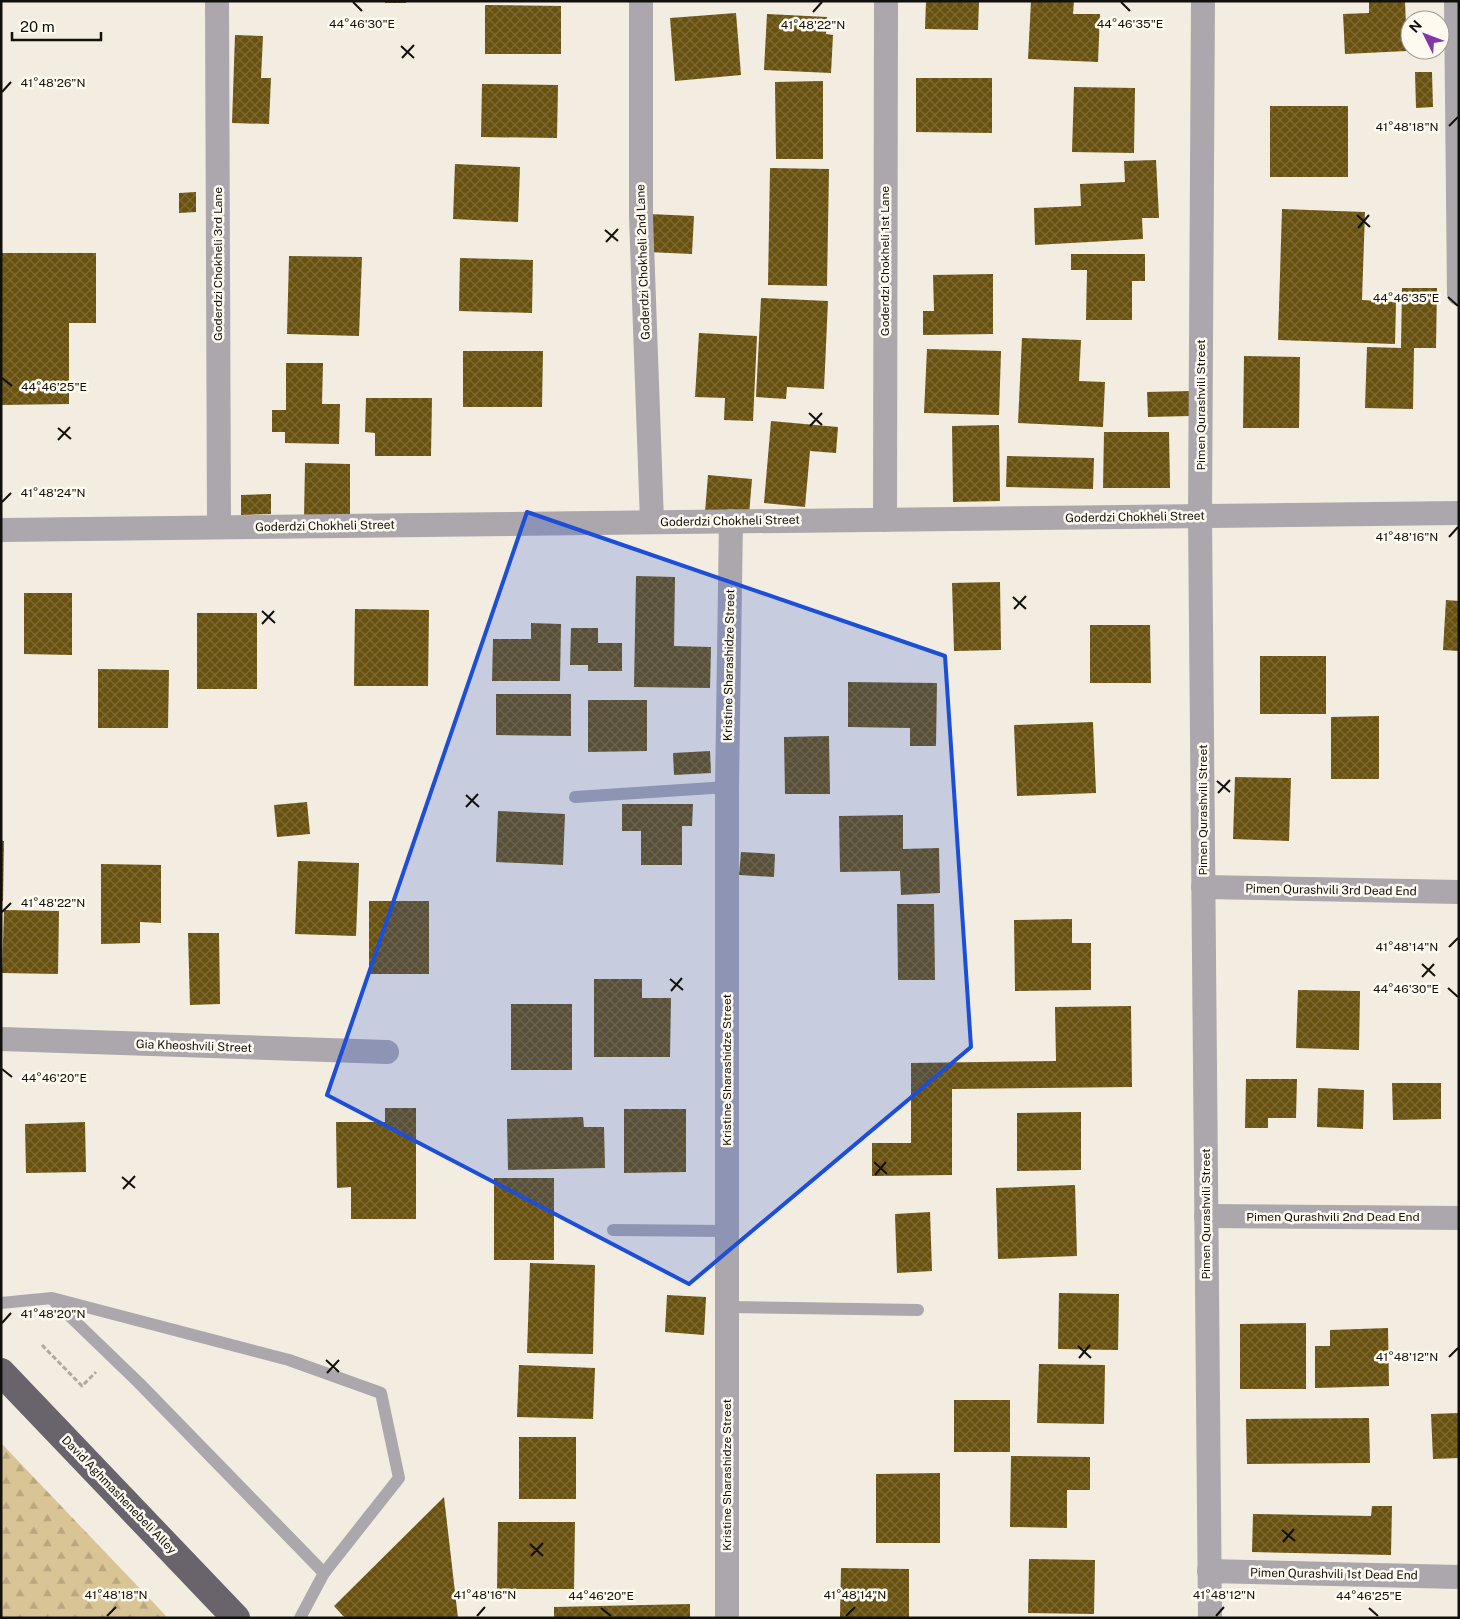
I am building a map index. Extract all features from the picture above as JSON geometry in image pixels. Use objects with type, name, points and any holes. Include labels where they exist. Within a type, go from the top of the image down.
[{"type":"highway","name":"David Aghmashenebeli Alley","points":[[1,1372],[236,1618]]},
{"type":"street","name":"Goderdzi Chokheli 3rd Lane","points":[[217,1],[219,527]]},
{"type":"street","name":"Goderdzi Chokheli 2nd Lane","points":[[641,1],[641,217],[652,522]]},
{"type":"street","name":"Goderdzi Chokheli 1st Lane","points":[[885,520],[886,1]]},
{"type":"street","name":"Pimen Qurashvili Street","points":[[1203,1],[1200,516],[1210,1618]]},
{"type":"street","points":[[1456,1],[1459,294]]},
{"type":"street","name":"Goderdzi Chokheli Street","points":[[1,530],[1459,513]]},
{"type":"street","name":"Kristine Sharashidze Street","points":[[727,1618],[727,787],[731,521]]},
{"type":"street","name":"Pimen Qurashvili 3rd Dead End","points":[[1203,887],[1459,892]]},
{"type":"street","name":"Gia Kheoshvili Street","points":[[1,1040],[387,1052]]},
{"type":"street","name":"Pimen Qurashvili 2nd Dead End","points":[[1206,1216],[1459,1218]]},
{"type":"street","name":"Pimen Qurashvili 1st Dead End","points":[[1209,1571],[1459,1577]]},
{"type":"lane","points":[[575,797],[727,787]]},
{"type":"lane","points":[[613,1230],[727,1231]]},
{"type":"lane","points":[[52,1298],[139,1383],[324,1574]]},
{"type":"lane","points":[[1,1303],[52,1298],[289,1360],[381,1394],[399,1478],[324,1574],[300,1618]]},
{"type":"lane","points":[[726,1306],[918,1310]]},
{"type":"path","points":[[42,1345],[82,1386]]},
{"type":"highlighted area","points":[[527,512],[945,656],[971,1047],[689,1284],[327,1095]]},
{"type":"green space","points":[[1,1443],[168,1618],[1,1618]]},
{"type":"building","points":[[385,1],[406,1],[406,3],[385,3]]},
{"type":"building","points":[[926,1],[979,1],[978,30],[925,29]]},
{"type":"building","points":[[1031,1],[1074,1],[1073,14],[1100,14],[1098,62],[1028,59]]},
{"type":"building","points":[[1369,1],[1405,1],[1405,10],[1400,10],[1400,51],[1345,54],[1343,14],[1369,13]]},
{"type":"building","points":[[485,5],[561,6],[561,54],[485,54]]},
{"type":"building","points":[[736,13],[741,75],[675,81],[670,18]]},
{"type":"building","points":[[767,14],[827,17],[826,34],[833,35],[831,73],[764,70]]},
{"type":"building","points":[[235,35],[263,36],[261,78],[271,78],[269,124],[232,123]]},
{"type":"building","points":[[1415,72],[1432,72],[1433,107],[1416,108]]},
{"type":"building","points":[[916,78],[992,78],[992,133],[916,132]]},
{"type":"building","points":[[823,81],[823,159],[776,159],[775,82]]},
{"type":"building","points":[[482,84],[558,85],[557,138],[481,137]]},
{"type":"building","points":[[1074,87],[1135,88],[1134,153],[1072,152]]},
{"type":"building","points":[[1270,106],[1348,106],[1348,177],[1270,177]]},
{"type":"building","points":[[1156,160],[1159,218],[1142,218],[1143,239],[1035,245],[1034,208],[1081,206],[1080,184],[1125,182],[1124,161]]},
{"type":"building","points":[[455,164],[520,167],[518,222],[453,219]]},
{"type":"building","points":[[770,168],[829,169],[827,286],[768,285]]},
{"type":"building","points":[[196,192],[196,212],[179,213],[179,193]]},
{"type":"building","points":[[1282,209],[1365,212],[1362,300],[1396,302],[1395,344],[1278,340]]},
{"type":"building","points":[[649,214],[694,216],[692,254],[647,252]]},
{"type":"building","points":[[1,253],[96,253],[96,323],[69,323],[69,404],[1,405]]},
{"type":"building","points":[[1071,254],[1145,254],[1145,281],[1132,281],[1132,320],[1086,320],[1087,270],[1071,270]]},
{"type":"building","points":[[289,256],[362,257],[359,336],[287,334]]},
{"type":"building","points":[[460,258],[533,260],[532,313],[459,311]]},
{"type":"building","points":[[993,274],[993,334],[923,335],[923,311],[934,311],[933,275]]},
{"type":"building","points":[[1402,288],[1437,288],[1436,348],[1414,348],[1413,409],[1365,408],[1367,347],[1401,348]]},
{"type":"building","points":[[761,298],[828,301],[824,389],[787,387],[786,399],[756,397]]},
{"type":"building","points":[[699,333],[757,336],[753,421],[724,420],[725,398],[695,397]]},
{"type":"building","points":[[1022,338],[1081,340],[1079,381],[1105,382],[1103,427],[1018,423]]},
{"type":"building","points":[[927,349],[1001,351],[999,415],[924,413]]},
{"type":"building","points":[[463,351],[543,351],[542,407],[463,407]]},
{"type":"building","points":[[1244,356],[1300,357],[1299,428],[1243,428]]},
{"type":"building","points":[[286,363],[323,363],[322,404],[340,404],[339,444],[285,443],[285,432],[272,432],[272,410],[286,410]]},
{"type":"building","points":[[1191,391],[1191,416],[1148,417],[1147,392]]},
{"type":"building","points":[[366,398],[432,398],[431,456],[375,456],[375,433],[365,432]]},
{"type":"building","points":[[771,421],[838,427],[836,453],[810,451],[805,507],[764,503]]},
{"type":"building","points":[[999,425],[1000,501],[953,502],[952,426]]},
{"type":"building","points":[[1104,432],[1169,432],[1170,488],[1103,488]]},
{"type":"building","points":[[1007,456],[1094,458],[1093,489],[1006,487]]},
{"type":"building","points":[[305,463],[350,464],[350,521],[304,521]]},
{"type":"building","points":[[708,475],[752,479],[749,515],[705,512]]},
{"type":"building","points":[[271,494],[271,514],[241,515],[241,495]]},
{"type":"building","points":[[636,576],[675,577],[674,646],[711,647],[710,688],[634,687]]},
{"type":"building","points":[[1000,582],[1001,650],[954,651],[952,583]]},
{"type":"building","points":[[24,593],[72,593],[72,655],[24,654]]},
{"type":"building","points":[[1446,600],[1459,601],[1459,651],[1443,650]]},
{"type":"building","points":[[355,609],[429,610],[428,686],[354,686]]},
{"type":"building","points":[[197,613],[257,613],[257,689],[197,689]]},
{"type":"building","points":[[531,623],[561,624],[560,681],[492,681],[493,639],[531,639]]},
{"type":"building","points":[[1090,625],[1150,625],[1151,683],[1090,683]]},
{"type":"building","points":[[571,628],[598,628],[598,643],[622,643],[622,671],[588,671],[588,665],[570,665]]},
{"type":"building","points":[[1260,656],[1326,656],[1326,714],[1260,714]]},
{"type":"building","points":[[98,669],[169,670],[168,728],[98,728]]},
{"type":"building","points":[[848,682],[937,683],[936,746],[910,746],[910,728],[848,727]]},
{"type":"building","points":[[496,694],[571,694],[571,736],[496,735]]},
{"type":"building","points":[[588,700],[647,700],[647,751],[588,752]]},
{"type":"building","points":[[1379,716],[1379,779],[1331,779],[1331,717]]},
{"type":"building","points":[[1093,722],[1096,793],[1017,796],[1014,725]]},
{"type":"building","points":[[829,736],[830,794],[785,794],[784,737]]},
{"type":"building","points":[[710,751],[711,773],[674,775],[673,753]]},
{"type":"building","points":[[1235,777],[1291,778],[1289,841],[1233,839]]},
{"type":"building","points":[[307,802],[310,834],[277,837],[274,805]]},
{"type":"building","points":[[622,804],[693,804],[692,826],[682,826],[682,865],[641,865],[641,831],[622,831]]},
{"type":"building","points":[[498,811],[565,814],[563,865],[496,862]]},
{"type":"building","points":[[903,815],[903,849],[939,848],[940,893],[901,895],[900,871],[840,872],[839,816]]},
{"type":"building","points":[[1,841],[4,841],[3,901],[1,901]]},
{"type":"building","points":[[741,852],[775,854],[774,877],[739,875]]},
{"type":"building","points":[[298,861],[359,863],[356,936],[295,934]]},
{"type":"building","points":[[101,864],[161,865],[161,923],[140,922],[140,943],[101,944]]},
{"type":"building","points":[[369,901],[429,901],[429,974],[369,974]]},
{"type":"building","points":[[897,904],[934,904],[935,980],[898,980]]},
{"type":"building","points":[[4,910],[59,911],[58,974],[2,973]]},
{"type":"building","points":[[1072,919],[1072,943],[1091,943],[1091,990],[1015,991],[1014,920]]},
{"type":"building","points":[[188,933],[219,933],[220,1004],[190,1005]]},
{"type":"building","points":[[594,979],[642,979],[642,998],[671,998],[670,1057],[594,1057]]},
{"type":"building","points":[[1298,990],[1360,991],[1359,1050],[1296,1048]]},
{"type":"building","points":[[511,1004],[572,1004],[572,1070],[511,1070]]},
{"type":"building","points":[[1131,1006],[1132,1087],[952,1089],[952,1175],[872,1176],[872,1143],[911,1143],[911,1063],[1056,1061],[1055,1007]]},
{"type":"building","points":[[1246,1079],[1297,1079],[1296,1118],[1268,1118],[1268,1128],[1245,1128]]},
{"type":"building","points":[[1392,1083],[1441,1083],[1441,1119],[1393,1120]]},
{"type":"building","points":[[1318,1088],[1364,1090],[1363,1129],[1317,1127]]},
{"type":"building","points":[[385,1108],[416,1108],[416,1219],[351,1219],[351,1187],[337,1188],[336,1122],[385,1122]]},
{"type":"building","points":[[624,1109],[686,1109],[686,1172],[624,1173]]},
{"type":"building","points":[[1081,1112],[1081,1170],[1017,1171],[1017,1113]]},
{"type":"building","points":[[583,1117],[584,1127],[604,1127],[605,1168],[508,1170],[507,1119]]},
{"type":"building","points":[[85,1122],[86,1172],[26,1173],[25,1124]]},
{"type":"building","points":[[494,1178],[554,1178],[554,1260],[494,1260]]},
{"type":"building","points":[[1075,1185],[1077,1256],[998,1259],[996,1188]]},
{"type":"building","points":[[930,1212],[932,1271],[897,1273],[895,1214]]},
{"type":"building","points":[[530,1263],[595,1265],[593,1354],[527,1353]]},
{"type":"building","points":[[1059,1293],[1119,1294],[1118,1350],[1058,1349]]},
{"type":"building","points":[[667,1295],[706,1297],[704,1335],[665,1332]]},
{"type":"building","points":[[1306,1323],[1306,1389],[1240,1389],[1240,1324]]},
{"type":"building","points":[[1388,1328],[1389,1386],[1315,1388],[1315,1346],[1330,1346],[1330,1330]]},
{"type":"building","points":[[1039,1364],[1105,1365],[1104,1424],[1037,1423]]},
{"type":"building","points":[[519,1365],[595,1368],[593,1419],[517,1417]]},
{"type":"building","points":[[954,1400],[1010,1400],[1010,1452],[954,1452]]},
{"type":"building","points":[[1459,1413],[1459,1458],[1433,1459],[1431,1414]]},
{"type":"building","points":[[1369,1418],[1370,1463],[1247,1464],[1246,1419]]},
{"type":"building","points":[[519,1437],[576,1437],[576,1499],[519,1499]]},
{"type":"building","points":[[1011,1456],[1090,1457],[1090,1490],[1067,1490],[1067,1528],[1010,1527]]},
{"type":"building","points":[[940,1473],[940,1543],[876,1543],[876,1474]]},
{"type":"building","points":[[444,1497],[458,1618],[345,1618],[334,1606]]},
{"type":"building","points":[[1372,1506],[1392,1506],[1391,1555],[1252,1552],[1253,1514],[1371,1516]]},
{"type":"building","points":[[498,1522],[575,1522],[574,1589],[497,1589]]},
{"type":"building","points":[[1029,1559],[1095,1560],[1094,1614],[1028,1613]]},
{"type":"building","points":[[841,1568],[909,1569],[909,1617],[840,1617]]},
{"type":"building","points":[[690,1604],[690,1618],[554,1618],[554,1607]]}]
